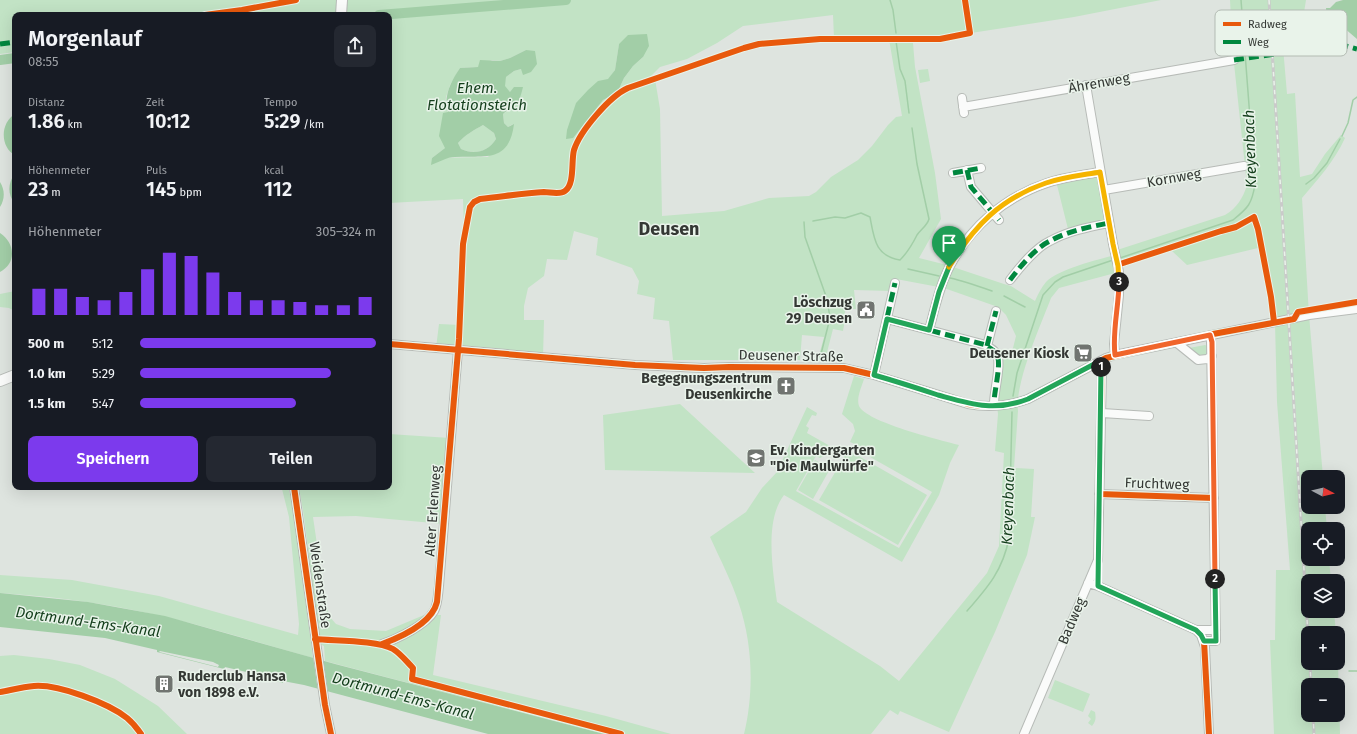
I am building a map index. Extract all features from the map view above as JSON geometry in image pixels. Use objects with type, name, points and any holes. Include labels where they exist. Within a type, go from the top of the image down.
[{"type":"main road","points":[[341,12],[342,0]]},
{"type":"main road","points":[[0,381],[12,376]]},
{"type":"street","name":"Ährenweg","points":[[963,106],[1234,60]]},
{"type":"street","points":[[1086,85],[1109,223],[1118,266],[1119,282],[1114,344],[1115,355]]},
{"type":"street","name":"Kornweg","points":[[1104,190],[1244,166]]},
{"type":"street","points":[[953,172],[981,168]]},
{"type":"street","points":[[967,170],[971,187],[999,220]]},
{"type":"street","points":[[929,330],[939,292],[949,267],[968,238],[992,212],[1012,198],[1047,182],[1100,172]]},
{"type":"street","points":[[1010,280],[1027,254],[1048,241],[1081,229],[1109,223]]},
{"type":"street","points":[[874,375],[895,283]]},
{"type":"street","name":"Deusener Straße","points":[[392,344],[662,366],[704,368],[838,367],[874,375],[968,404],[994,406],[1017,403],[1028,399],[1100,361],[1115,355],[1309,316],[1357,309]]},
{"type":"street","points":[[987,346],[996,311]]},
{"type":"street","points":[[887,319],[987,346],[997,353],[998,367],[994,406]]},
{"type":"street","points":[[1204,641],[1216,641],[1212,356],[1210,335]]},
{"type":"street","points":[[1177,343],[1198,360],[1212,356]]},
{"type":"street","name":"Alter Erlenweg","points":[[382,644],[417,626],[431,616],[436,608],[440,578],[458,350]]},
{"type":"street","name":"Badweg","points":[[1024,734],[1098,560],[1102,414],[1102,369],[1100,361]]},
{"type":"street","points":[[1102,414],[1148,416]]},
{"type":"street","name":"Weidenstraße","points":[[294,490],[324,705],[331,734]]},
{"type":"street","name":"Fruchtweg","points":[[1099,494],[1214,498]]},
{"type":"street","points":[[1098,560],[1098,586]]},
{"type":"street","points":[[1088,583],[1098,586],[1196,630],[1201,635],[1204,641],[1209,734]]},
{"type":"street","points":[[1196,630],[1216,630]]},
{"type":"shaded area","points":[[0,0],[337,0],[336,12],[12,12],[12,52],[0,54]]},
{"type":"shaded area","points":[[346,0],[1161,0],[1074,17],[971,33],[971,36],[941,42],[913,43],[915,67],[935,173],[941,219],[919,258],[947,265],[1011,286],[1035,301],[1046,282],[1060,273],[1115,255],[1114,251],[1225,215],[1236,206],[1244,194],[1247,185],[1233,56],[1284,56],[1287,94],[1295,93],[1300,177],[1312,174],[1325,154],[1341,135],[1345,138],[1331,163],[1302,198],[1309,315],[1322,470],[1301,470],[1301,514],[1326,514],[1326,522],[1301,522],[1301,566],[1330,566],[1330,574],[1301,574],[1301,618],[1335,618],[1335,626],[1301,626],[1301,670],[1338,670],[1338,678],[1301,678],[1301,722],[1340,722],[1340,734],[1274,734],[1270,640],[1275,640],[1276,570],[1290,570],[1277,402],[1275,323],[1273,322],[1258,248],[1187,265],[1172,251],[1118,266],[1119,272],[1059,288],[1051,298],[1029,354],[1020,385],[1018,399],[1014,468],[1034,469],[1031,517],[1035,517],[1027,555],[995,632],[949,732],[900,711],[898,715],[890,710],[871,734],[744,734],[751,686],[747,636],[744,620],[736,596],[710,537],[746,512],[762,488],[777,472],[807,407],[817,413],[816,416],[812,415],[806,426],[809,428],[807,433],[830,446],[824,456],[820,458],[816,456],[796,491],[899,548],[932,492],[856,449],[857,445],[850,442],[855,431],[853,424],[842,414],[854,376],[864,379],[858,403],[865,412],[875,418],[904,430],[959,445],[950,463],[939,495],[902,562],[784,495],[774,518],[772,532],[772,561],[777,602],[880,666],[899,681],[987,573],[999,546],[1004,453],[995,451],[998,414],[996,398],[1001,354],[1011,356],[1016,336],[1006,315],[998,307],[944,288],[896,279],[891,291],[854,290],[856,309],[845,309],[843,331],[833,329],[825,360],[818,359],[824,337],[802,335],[800,360],[673,360],[669,321],[653,319],[655,298],[637,294],[639,281],[632,268],[596,255],[598,238],[574,231],[567,260],[547,259],[544,276],[528,288],[524,306],[524,320],[544,320],[543,357],[436,348],[439,324],[460,325],[464,230],[463,199],[392,203],[392,12],[346,12]],"holes":[[[833,15],[834,38],[889,39],[902,116],[896,117],[872,146],[858,160],[831,177],[816,192],[809,196],[769,198],[724,211],[662,216],[660,109],[655,79],[644,83],[660,67],[687,59],[717,43],[743,26]],[[619,44],[643,57],[633,66],[624,78],[619,89],[611,96],[603,100],[587,119],[615,70]],[[526,50],[521,69],[514,71],[506,77],[504,86],[510,92],[517,104],[503,114],[504,123],[508,127],[513,124],[488,157],[432,158],[445,148],[448,113],[445,105],[446,97],[450,85],[460,68],[478,67],[492,60],[500,61],[510,58]]]},
{"type":"shaded area","points":[[1230,0],[1306,0],[1304,10],[1231,10]]},
{"type":"shaded area","points":[[928,69],[930,81],[920,83],[918,70]]},
{"type":"shaded area","points":[[483,125],[494,133],[496,139],[493,143],[489,147],[476,152],[461,149],[458,143],[467,135]]},
{"type":"shaded area","points":[[1100,172],[1109,223],[1069,233],[1056,181]]},
{"type":"shaded area","points":[[12,292],[12,310],[0,307],[0,294]]},
{"type":"shaded area","points":[[1205,345],[1207,346],[1208,354],[1201,358],[1189,348]]},
{"type":"shaded area","points":[[680,404],[755,473],[605,470],[603,415]]},
{"type":"shaded area","points":[[392,434],[450,438],[444,524],[356,516],[313,517],[329,616],[336,624],[350,629],[386,631],[424,615],[441,615],[433,675],[606,716],[671,734],[604,734],[325,661],[324,646],[320,644],[300,490],[392,490]]},
{"type":"shaded area","points":[[848,450],[927,495],[898,545],[819,500]]},
{"type":"shaded area","points":[[815,460],[830,469],[813,499],[798,490]]},
{"type":"shaded area","points":[[282,490],[289,490],[293,506],[313,658],[201,626],[133,610],[67,599],[0,593],[0,575],[72,580],[159,596],[298,635],[299,624],[289,517]]},
{"type":"shaded area","points":[[14,655],[49,659],[80,665],[115,679],[158,706],[187,734],[0,734],[0,656]]},
{"type":"shaded area","points":[[1055,680],[1090,694],[1083,712],[1048,698]]},
{"type":"shaded area","points":[[1091,710],[1095,712],[1096,716],[1092,726],[1088,723],[1091,719],[1088,716]]},
{"type":"water","points":[[1343,0],[1357,0],[1357,39],[1347,30],[1347,10],[1326,10],[1326,8],[1330,8],[1336,2]]},
{"type":"water","points":[[647,34],[649,46],[643,57],[633,66],[624,78],[619,89],[611,96],[603,100],[573,138],[566,139],[567,130],[576,103],[598,81],[608,79],[615,70],[619,44],[628,35]]},
{"type":"water","name":"Ehem. Flotationsteich","points":[[526,50],[535,51],[537,64],[531,72],[523,75],[521,69],[514,71],[506,77],[505,86],[510,92],[514,87],[523,87],[518,101],[503,114],[504,123],[508,127],[514,124],[507,146],[494,155],[452,157],[431,165],[432,158],[445,148],[439,136],[443,113],[448,112],[446,101],[447,95],[460,68],[478,67],[480,60],[500,61]],"holes":[[[483,125],[494,133],[496,139],[493,143],[489,147],[480,151],[466,151],[461,149],[458,143],[467,135]]]},
{"type":"water","points":[[12,116],[12,153],[4,141],[4,129]]},
{"type":"water","points":[[12,179],[12,200],[9,188]]},
{"type":"water","points":[[0,182],[4,194],[0,207]]},
{"type":"water","points":[[0,233],[9,242],[12,253],[9,264],[0,272]]},
{"type":"water","name":"Dortmund-Ems-Kanal","points":[[0,593],[88,602],[165,616],[335,664],[604,734],[488,734],[304,685],[283,681],[283,683],[262,678],[263,676],[225,667],[224,669],[157,652],[157,650],[105,638],[0,627]]},
{"type":"pier","points":[[159,652],[213,662],[219,665],[218,667]]},
{"type":"pier","points":[[313,656],[323,659],[328,693],[318,691]]},
{"type":"waterway","points":[[392,14],[566,0]]},
{"type":"waterway","points":[[890,0],[896,33]]},
{"type":"waterway","name":"Kreyenbach","points":[[1241,0],[1242,10]]},
{"type":"waterway","points":[[896,41],[900,69],[905,81],[909,113]]},
{"type":"waterway","name":"Kreyenbach","points":[[1120,258],[1233,220],[1246,209],[1251,201],[1255,184],[1245,56]]},
{"type":"waterway","points":[[0,60],[12,58]]},
{"type":"waterway","points":[[1342,136],[1348,123],[1353,100],[1357,97]]},
{"type":"waterway","points":[[813,221],[835,217],[845,218],[861,213],[870,217],[877,245],[885,255],[900,260],[908,251],[917,235],[927,224],[929,219],[917,164],[912,128]]},
{"type":"waterway","points":[[1306,184],[1314,178],[1327,163],[1340,139]]},
{"type":"waterway","points":[[804,222],[805,237],[827,299],[830,318],[820,358]]},
{"type":"waterway","name":"Kreyenbach","points":[[1013,396],[1017,373],[1043,295],[1055,282],[1063,277],[1113,260]]},
{"type":"waterway","points":[[908,269],[939,276]]},
{"type":"waterway","points":[[950,278],[992,291]]},
{"type":"waterway","points":[[1004,296],[1025,307]]},
{"type":"waterway","name":"Kreyenbach","points":[[967,611],[994,578],[1003,560],[1009,538],[1012,412]]},
{"type":"waterway","points":[[1349,671],[1357,671]]},
{"type":"railway","points":[[1269,0],[1270,10]]},
{"type":"railway","points":[[1272,56],[1307,626]]},
{"type":"railway","points":[[1310,670],[1311,678]]},
{"type":"railway","points":[[1313,722],[1314,734]]},
{"type":"marked path","points":[[0,44],[12,42]]},
{"type":"marked path","points":[[1347,46],[1357,49]]},
{"type":"marked path","points":[[1234,60],[1261,56]]},
{"type":"marked path","points":[[953,173],[981,168]]},
{"type":"marked path","points":[[967,170],[971,187],[999,220]]},
{"type":"marked path","points":[[929,330],[946,274],[958,252],[978,226],[1003,205],[1032,189],[1060,179],[1100,172]]},
{"type":"marked path","points":[[1010,280],[1028,258],[1044,244],[1071,232],[1109,223]]},
{"type":"marked path","points":[[874,375],[895,283]]},
{"type":"marked path","points":[[987,346],[996,311]]},
{"type":"marked path","points":[[887,319],[986,345],[994,351],[998,357],[994,406]]},
{"type":"cycle path","points":[[227,12],[296,0]]},
{"type":"cycle path","points":[[382,644],[406,633],[422,623],[434,610],[437,602],[459,339],[463,244],[470,207],[474,202],[480,199],[520,194],[544,192],[558,193],[565,191],[570,183],[574,150],[582,133],[596,115],[613,98],[628,88],[759,44],[820,39],[940,39],[970,33],[965,0]]},
{"type":"cycle path","points":[[1115,355],[1114,332],[1119,288],[1117,265],[1236,227],[1254,217],[1258,229],[1271,297],[1274,322]]},
{"type":"cycle path","points":[[392,344],[635,365],[704,368],[844,368],[874,375],[968,404],[990,406],[1006,405],[1028,399],[1106,358],[1213,334],[1294,319],[1298,312],[1357,302]]},
{"type":"cycle path","points":[[1100,361],[1102,369],[1099,494],[1214,498],[1216,641],[1204,641],[1209,734]]},
{"type":"cycle path","points":[[294,490],[325,705],[331,734]]},
{"type":"cycle path","points":[[315,639],[367,642],[386,646],[396,651],[413,668],[412,679],[621,734]]},
{"type":"cycle path","points":[[0,692],[34,686],[44,686],[69,691],[108,706],[119,712],[127,718],[141,734]]},
{"type":"place","name":"Löschzug 29 Deusen","points":[[866,310]]},
{"type":"place","name":"Deusener Kiosk","points":[[1083,353]]},
{"type":"place","name":"Begegnungszentrum Deusenkirche","points":[[786,386]]},
{"type":"place","name":"Ev. Kindergarten \"Die Maulwürfe\"","points":[[756,458]]},
{"type":"place","name":"Ruderclub Hansa von 1898 e.V.","points":[[164,684]]},
{"type":"district","name":"Deusen","points":[[669,229]]},
{"type":"route","points":[[1100,172],[1119,272],[1119,295],[1114,344],[1115,355],[1210,335],[1212,342],[1216,641],[1204,641],[1199,632],[1196,630],[1098,586],[1102,414],[1102,369],[1100,361],[1028,399],[1017,403],[998,406],[968,404],[874,375],[887,319],[929,330],[939,292],[949,267],[972,233],[992,212],[1012,198],[1047,182],[1100,172]]}]
